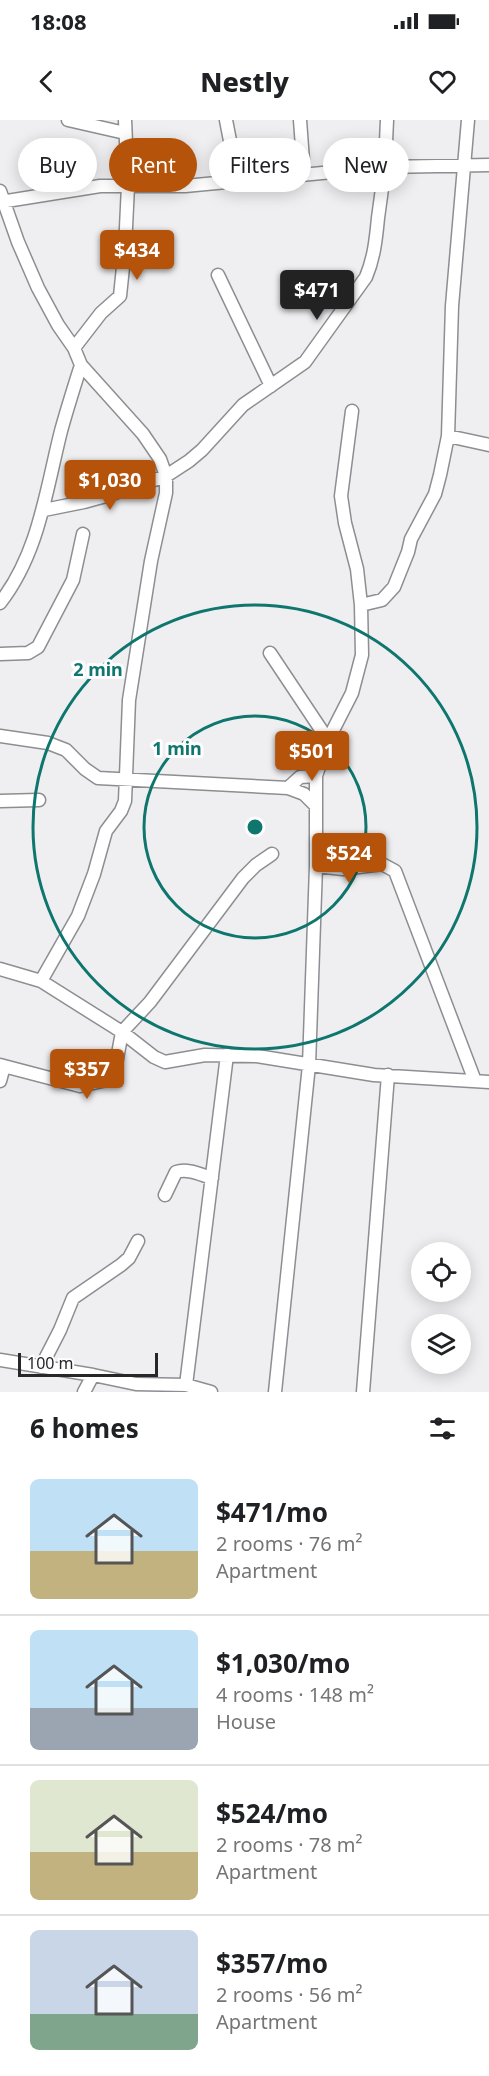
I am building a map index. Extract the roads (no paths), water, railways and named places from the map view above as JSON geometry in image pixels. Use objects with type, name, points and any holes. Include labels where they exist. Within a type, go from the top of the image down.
[{"type":"street","points":[[68,120],[125,134]]},
{"type":"street","points":[[125,120],[125,138]]},
{"type":"street","points":[[226,120],[229,138]]},
{"type":"street","points":[[300,120],[301,138]]},
{"type":"street","points":[[386,138],[387,120]]},
{"type":"street","points":[[361,605],[382,600],[394,587],[411,539],[435,494],[448,436],[452,306],[468,120]]},
{"type":"street","points":[[409,166],[489,165]]},
{"type":"street","points":[[41,981],[86,900],[106,831],[121,811],[125,801],[129,700],[151,561],[166,493],[166,476],[160,459],[143,434],[81,365],[74,348],[58,325],[38,288],[1,198],[84,187],[109,186]]},
{"type":"street","points":[[74,348],[101,313],[120,296],[128,192]]},
{"type":"street","points":[[44,510],[84,502],[166,476],[202,450],[237,411],[305,363],[366,278],[374,251],[382,192]]},
{"type":"street","points":[[218,275],[271,386]]},
{"type":"street","points":[[0,603],[24,564],[44,510],[62,429],[81,365]]},
{"type":"street","points":[[275,1392],[309,1065],[316,866],[316,776],[328,740],[358,678],[362,655],[361,605],[357,569],[345,523],[341,496],[352,411]]},
{"type":"street","points":[[448,436],[489,444]]},
{"type":"street","points":[[0,654],[28,653],[38,647],[73,579],[83,534]]},
{"type":"street","points":[[270,653],[328,740]]},
{"type":"street","points":[[0,736],[48,743],[66,750],[98,778],[288,788],[304,794],[315,806]]},
{"type":"street","points":[[288,788],[300,777],[316,776]]},
{"type":"street","points":[[0,801],[39,800]]},
{"type":"street","points":[[0,1081],[2,1066],[80,1086],[107,1080],[116,1070],[122,1032],[150,1002],[243,878],[272,854]]},
{"type":"street","points":[[316,866],[343,869],[381,864],[395,871],[475,1081]]},
{"type":"street","points":[[0,969],[41,981],[122,1032],[154,1057],[165,1062],[191,1056],[257,1056],[374,1075],[489,1082]]},
{"type":"street","points":[[186,1385],[226,1055]]},
{"type":"street","points":[[363,1392],[388,1075]]},
{"type":"street","points":[[165,1195],[176,1172],[185,1170],[212,1178]]},
{"type":"street","points":[[41,1367],[73,1298],[129,1258],[138,1241]]},
{"type":"street","points":[[0,1360],[93,1374],[161,1389],[186,1385],[211,1392]]},
{"type":"street","points":[[84,1392],[93,1374]]}]
